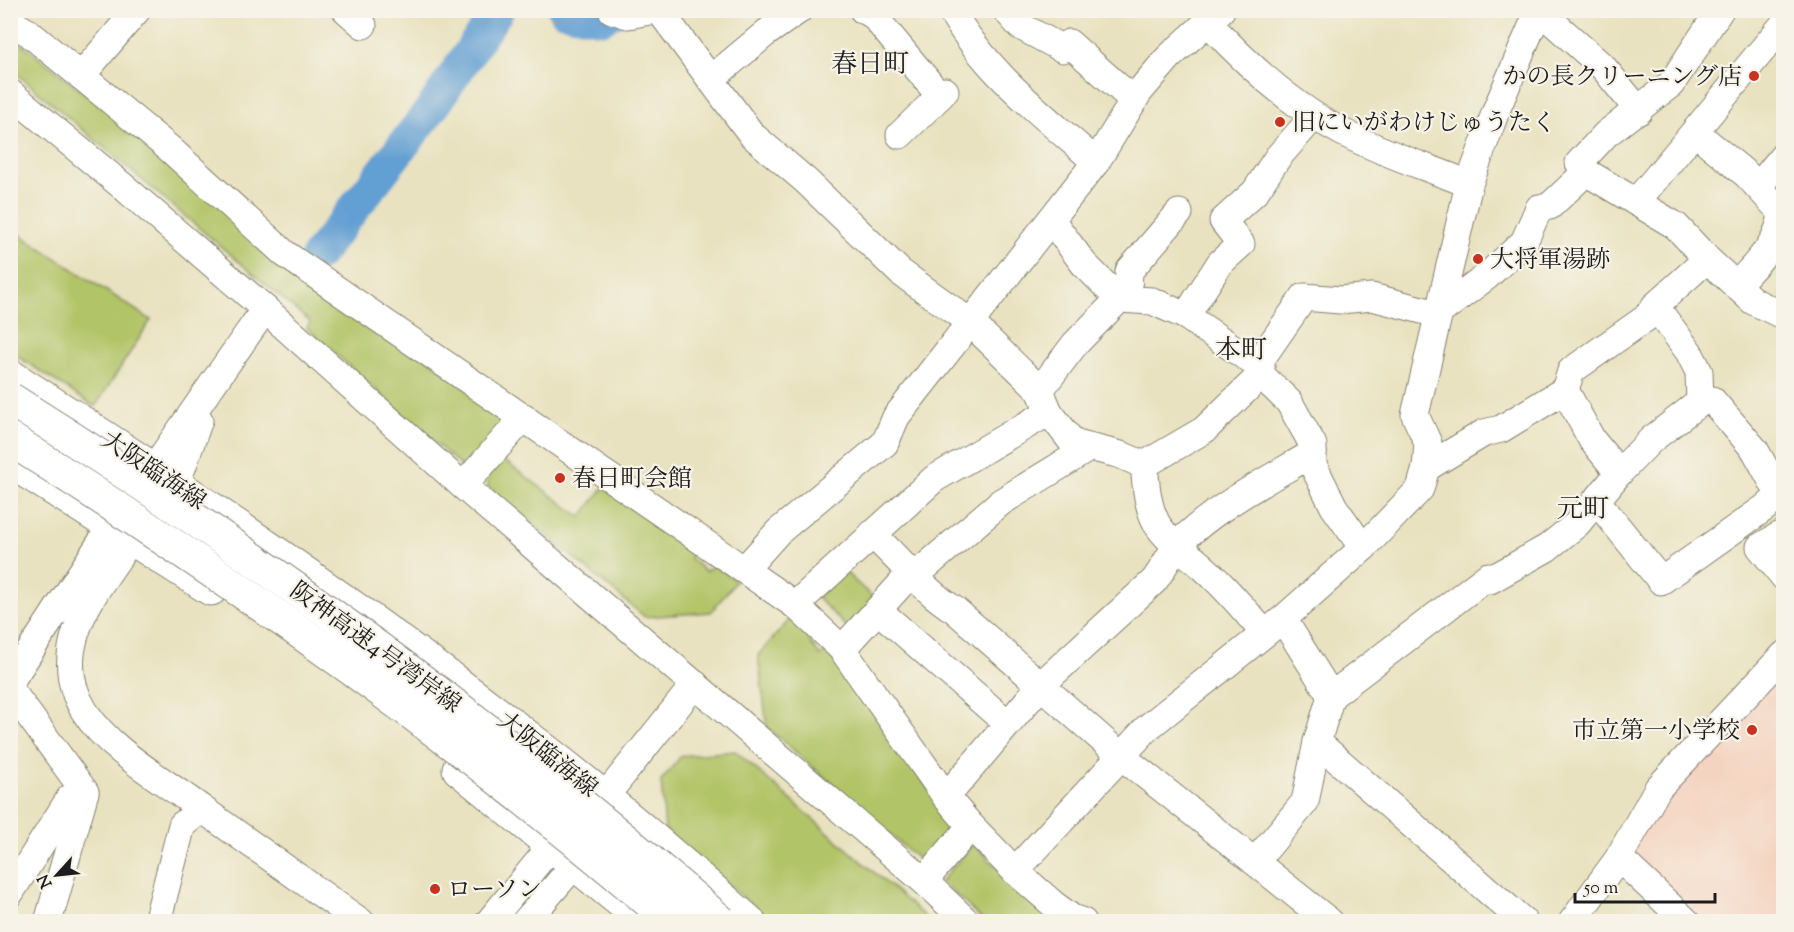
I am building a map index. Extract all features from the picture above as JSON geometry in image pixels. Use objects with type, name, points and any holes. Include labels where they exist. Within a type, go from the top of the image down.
[{"type":"main road","name":"大阪臨海線","points":[[10,376],[266,544],[512,725],[749,921]]},
{"type":"main road","name":"阪神高速4号湾岸線","points":[[10,399],[118,466],[241,549],[380,649],[519,753],[646,856],[721,921]]},
{"type":"main road","name":"阪神高速4号湾岸線","points":[[10,439],[238,587],[369,680],[499,777],[673,921]]},
{"type":"main road","points":[[10,460],[227,600],[376,705],[646,921]]},
{"type":"street","points":[[81,76],[137,10]]},
{"type":"street","points":[[620,13],[657,10],[752,135],[806,181],[900,272],[971,323],[1044,401],[1073,443],[1120,455],[1144,465]]},
{"type":"street","points":[[711,80],[766,33],[799,10]]},
{"type":"street","points":[[863,10],[872,14],[943,94],[900,135]]},
{"type":"street","points":[[1006,10],[1020,26],[1063,50],[1069,43],[1133,100]]},
{"type":"street","points":[[1015,871],[1147,728],[1273,626],[1363,548],[1420,489],[1426,468],[1428,443],[1415,415],[1469,184],[1497,108],[1539,10],[1603,67],[1639,111]]},
{"type":"street","points":[[1720,10],[1671,84],[1639,111],[1606,134],[1580,163],[1586,172],[1676,226],[1707,259],[1753,301],[1784,316]]},
{"type":"street","points":[[952,11],[965,36],[985,58],[1096,162]]},
{"type":"street","points":[[744,570],[778,532],[885,443],[896,417],[1096,162],[1133,100],[1169,57],[1215,16],[1244,62],[1314,116],[1344,133],[1469,184]]},
{"type":"street","points":[[10,22],[29,33],[171,150],[285,254],[795,605],[842,649],[946,797],[971,826],[1015,871],[1053,904],[1072,918],[1083,921]]},
{"type":"street","points":[[1636,202],[1784,24]]},
{"type":"street","points":[[10,93],[266,309],[463,486],[924,881],[967,921]]},
{"type":"street","points":[[1186,316],[1220,263],[1241,244],[1223,221],[1255,192],[1278,157],[1314,116]]},
{"type":"street","points":[[1695,132],[1758,187],[1782,213],[1780,227],[1773,243],[1736,286]]},
{"type":"street","points":[[1758,187],[1784,155]]},
{"type":"street","points":[[1437,314],[1486,277],[1524,242],[1539,208],[1550,206],[1586,172]]},
{"type":"street","points":[[795,605],[934,478],[1044,401],[1075,344],[1128,290],[1129,271],[1179,213]]},
{"type":"street","points":[[1052,221],[1084,264],[1119,299],[1152,301],[1186,316],[1260,370],[1289,402],[1313,445],[1313,465],[1334,507],[1363,548]]},
{"type":"street","points":[[1426,468],[1484,434],[1501,429],[1565,390],[1571,371],[1646,318],[1655,306],[1707,259]]},
{"type":"street","points":[[1144,465],[1204,430],[1260,370],[1304,297],[1340,300],[1372,297],[1437,314]]},
{"type":"street","points":[[1655,306],[1689,352],[1699,372],[1700,402]]},
{"type":"street","points":[[172,461],[212,385],[266,309]]},
{"type":"street","points":[[1565,390],[1592,440],[1618,473]]},
{"type":"street","points":[[1255,862],[1305,801],[1317,742],[1331,696],[1489,578],[1547,548],[1577,524],[1596,500],[1618,473],[1651,440],[1700,402],[1712,400],[1755,450],[1782,500],[1661,581],[1596,500]]},
{"type":"street","points":[[463,486],[524,417]]},
{"type":"street","points":[[842,649],[914,573],[1001,502],[1089,448]]},
{"type":"street","points":[[946,797],[1042,684],[1154,581],[1167,566],[1177,544],[1244,496],[1313,453]]},
{"type":"street","points":[[1144,465],[1147,495],[1156,522],[1168,539],[1177,544],[1230,592],[1273,626],[1331,696]]},
{"type":"street","points":[[1784,533],[1760,547],[1784,577]]},
{"type":"street","points":[[872,534],[914,573],[936,599],[955,610],[1042,684],[1121,756],[1330,921]]},
{"type":"street","points":[[10,682],[118,538],[79,625],[71,652],[70,679],[81,709],[101,735],[361,921]]},
{"type":"street","points":[[878,610],[1008,724]]},
{"type":"street","points":[[1572,921],[1618,858],[1658,788],[1784,655]]},
{"type":"street","points":[[525,921],[564,854],[603,799],[695,684]]},
{"type":"street","points":[[10,689],[85,792]]},
{"type":"street","points":[[1317,742],[1524,921]]},
{"type":"street","points":[[10,893],[70,798],[85,792]]},
{"type":"street","points":[[48,921],[85,792]]},
{"type":"street","points":[[157,921],[182,825],[202,809]]},
{"type":"street","points":[[924,881],[971,826]]},
{"type":"street","points":[[489,921],[564,854]]},
{"type":"street","points":[[1618,858],[1687,921]]},
{"type":"shaded area","name":"市立第一小学校","points":[[1783,664],[1783,921],[1702,921],[1630,855],[1661,796]]},
{"type":"green space","points":[[10,35],[503,417],[503,427],[465,467],[461,466],[307,328],[310,322],[11,69]]},
{"type":"green space","points":[[10,228],[151,320],[95,407],[11,352]]},
{"type":"green space","points":[[502,459],[581,517],[604,487],[692,548],[693,553],[690,558],[705,571],[715,565],[736,581],[711,612],[645,617],[488,487],[487,476]]},
{"type":"green space","points":[[844,571],[879,603],[846,627],[817,597]]},
{"type":"green space","points":[[792,617],[813,637],[809,641],[820,656],[826,651],[830,652],[953,823],[955,831],[929,859],[918,859],[767,727],[758,655]]},
{"type":"green space","points":[[735,751],[930,921],[771,921],[665,830],[661,781],[681,756]]},
{"type":"green space","points":[[973,844],[1053,921],[984,921],[941,881]]},
{"type":"waterway","points":[[317,256],[432,108],[498,10]]},
{"type":"waterway","points":[[564,10],[602,18],[616,10]]},
{"type":"place","name":"かの長クリーニング店","points":[[1754,76]]},
{"type":"place","name":"旧にいがわけじゅうたく","points":[[1280,122]]},
{"type":"place","name":"大将軍湯跡","points":[[1478,259]]},
{"type":"place","name":"春日町会館","points":[[560,478]]},
{"type":"place","name":"市立第一小学校","points":[[1752,730]]},
{"type":"place","name":"ローソン","points":[[435,889]]},
{"type":"district","name":"春日町","points":[[870,63]]},
{"type":"district","name":"本町","points":[[1241,349]]},
{"type":"district","name":"元町","points":[[1583,508]]}]
